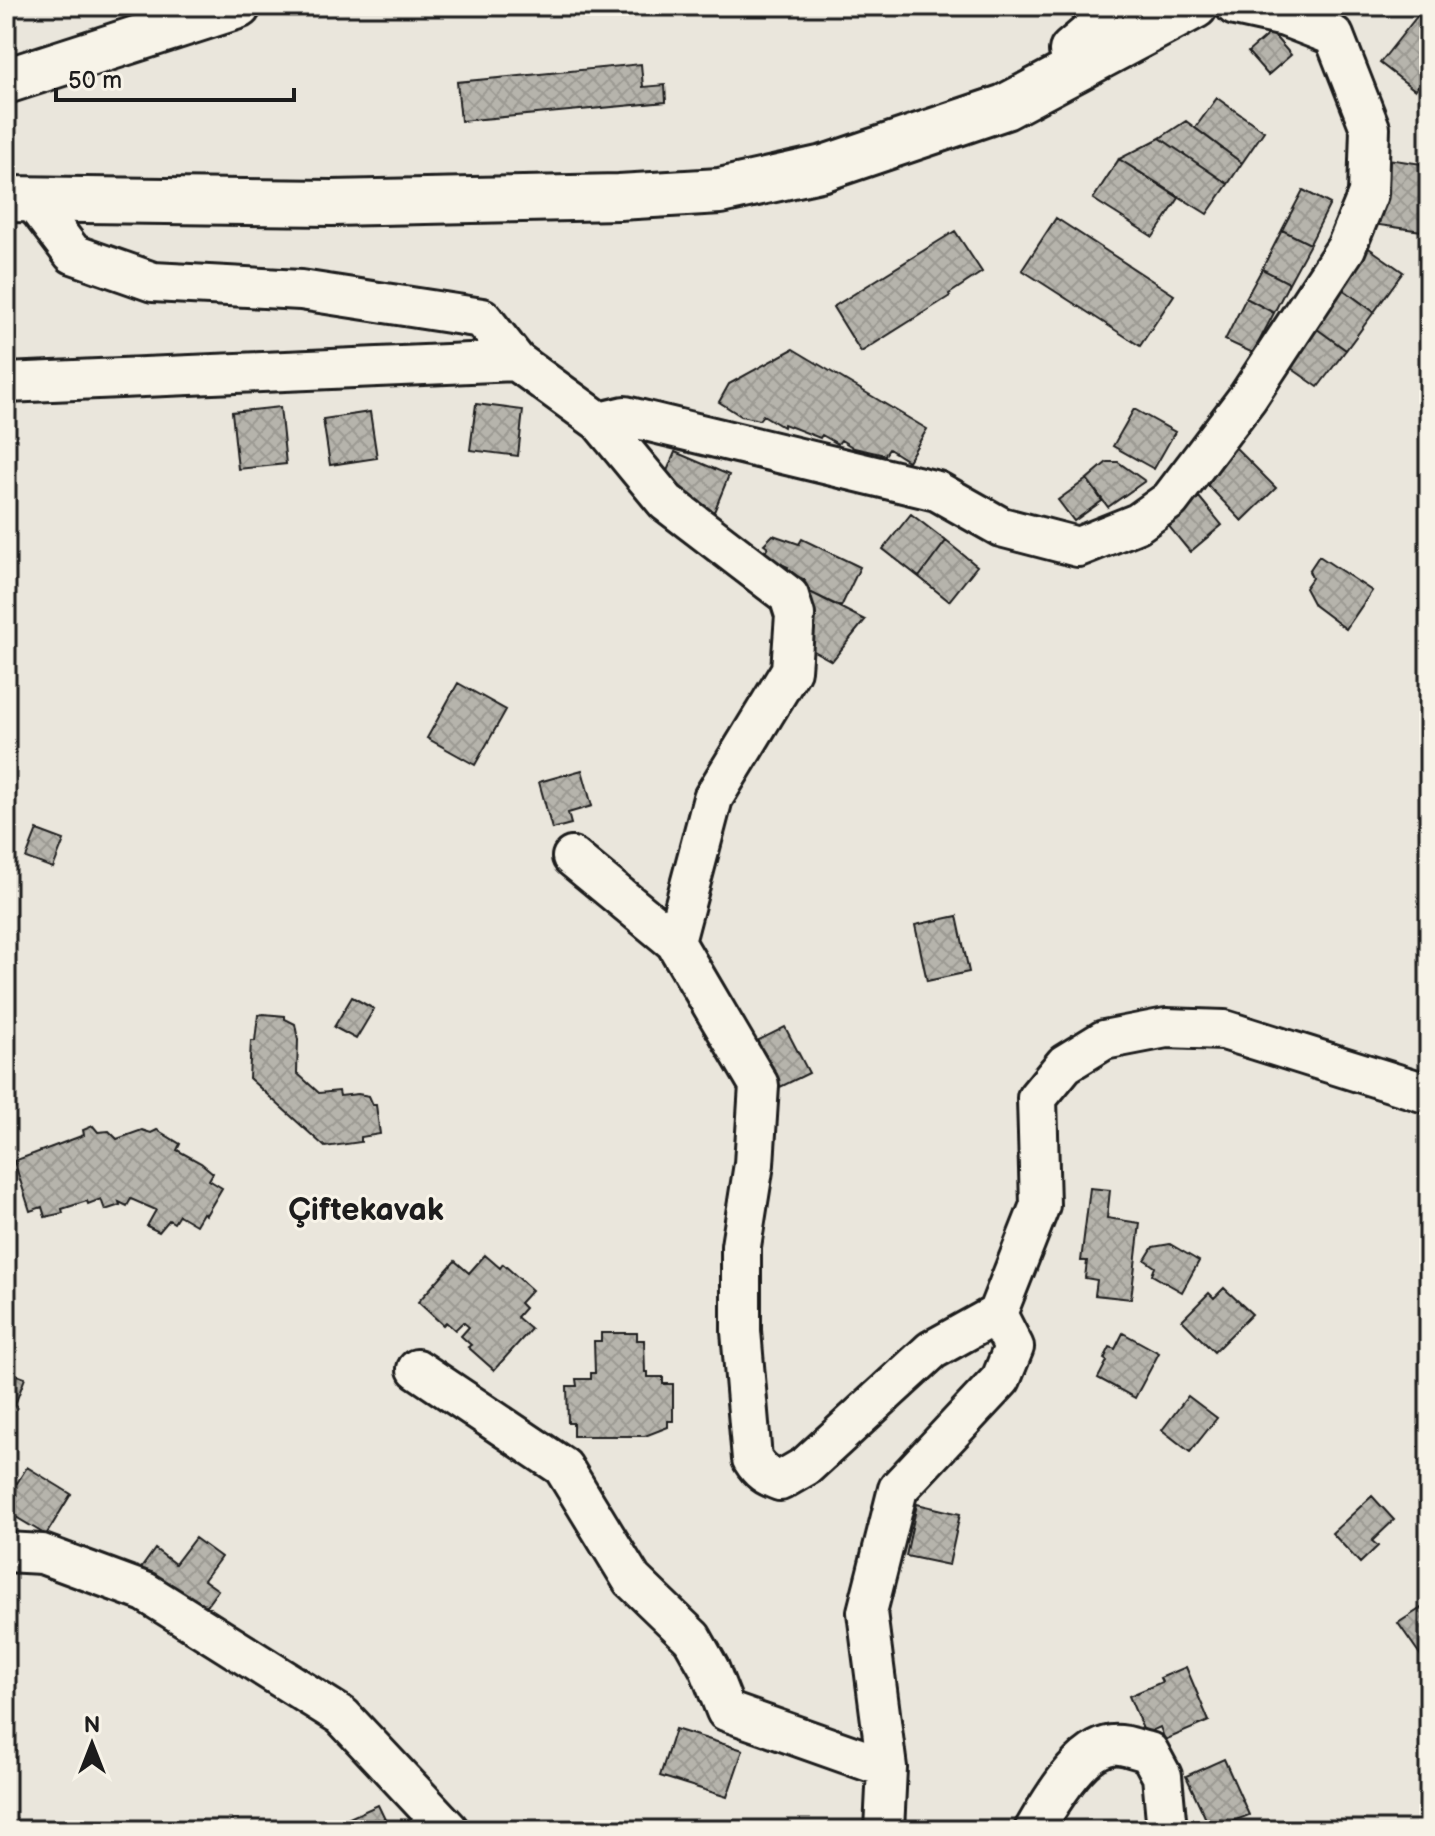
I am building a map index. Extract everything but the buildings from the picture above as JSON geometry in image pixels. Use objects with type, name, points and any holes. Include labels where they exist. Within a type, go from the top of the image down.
[{"type":"main road","points":[[6,81],[238,6]]},
{"type":"main road","points":[[1005,107],[1125,6]]},
{"type":"main road","points":[[18,198],[332,203],[619,197],[720,191],[824,168],[1005,107],[1195,6]]},
{"type":"street","points":[[600,422],[625,416],[937,491],[1001,527],[1078,547],[1138,523],[1170,500],[1248,397],[1346,248],[1368,194],[1370,128],[1334,36],[1285,17],[1235,6]]},
{"type":"street","points":[[18,198],[73,254],[153,282],[301,290],[482,318],[516,361],[600,422],[666,502],[789,596],[795,615],[791,670],[713,798],[675,942]]},
{"type":"street","points":[[6,383],[516,361]]},
{"type":"street","points":[[572,857],[675,942],[759,1085],[754,1164],[741,1246],[741,1331],[752,1459],[767,1477],[780,1481],[806,1466],[932,1350],[997,1314],[1040,1205],[1037,1098],[1065,1064],[1104,1040],[1166,1028],[1224,1030],[1429,1094]]},
{"type":"street","points":[[884,1830],[887,1768],[867,1612],[898,1489],[1001,1379],[1014,1347],[997,1314]]},
{"type":"street","points":[[417,1369],[563,1467],[632,1580],[692,1638],[709,1668],[726,1711],[887,1768]]},
{"type":"street","points":[[6,1552],[42,1554],[145,1592],[342,1716],[449,1830]]},
{"type":"street","points":[[1034,1830],[1067,1778],[1095,1750],[1114,1744],[1149,1752],[1162,1776],[1167,1830]]},
{"type":"district","name":"Çiftekavak","points":[[366,1210]]}]
